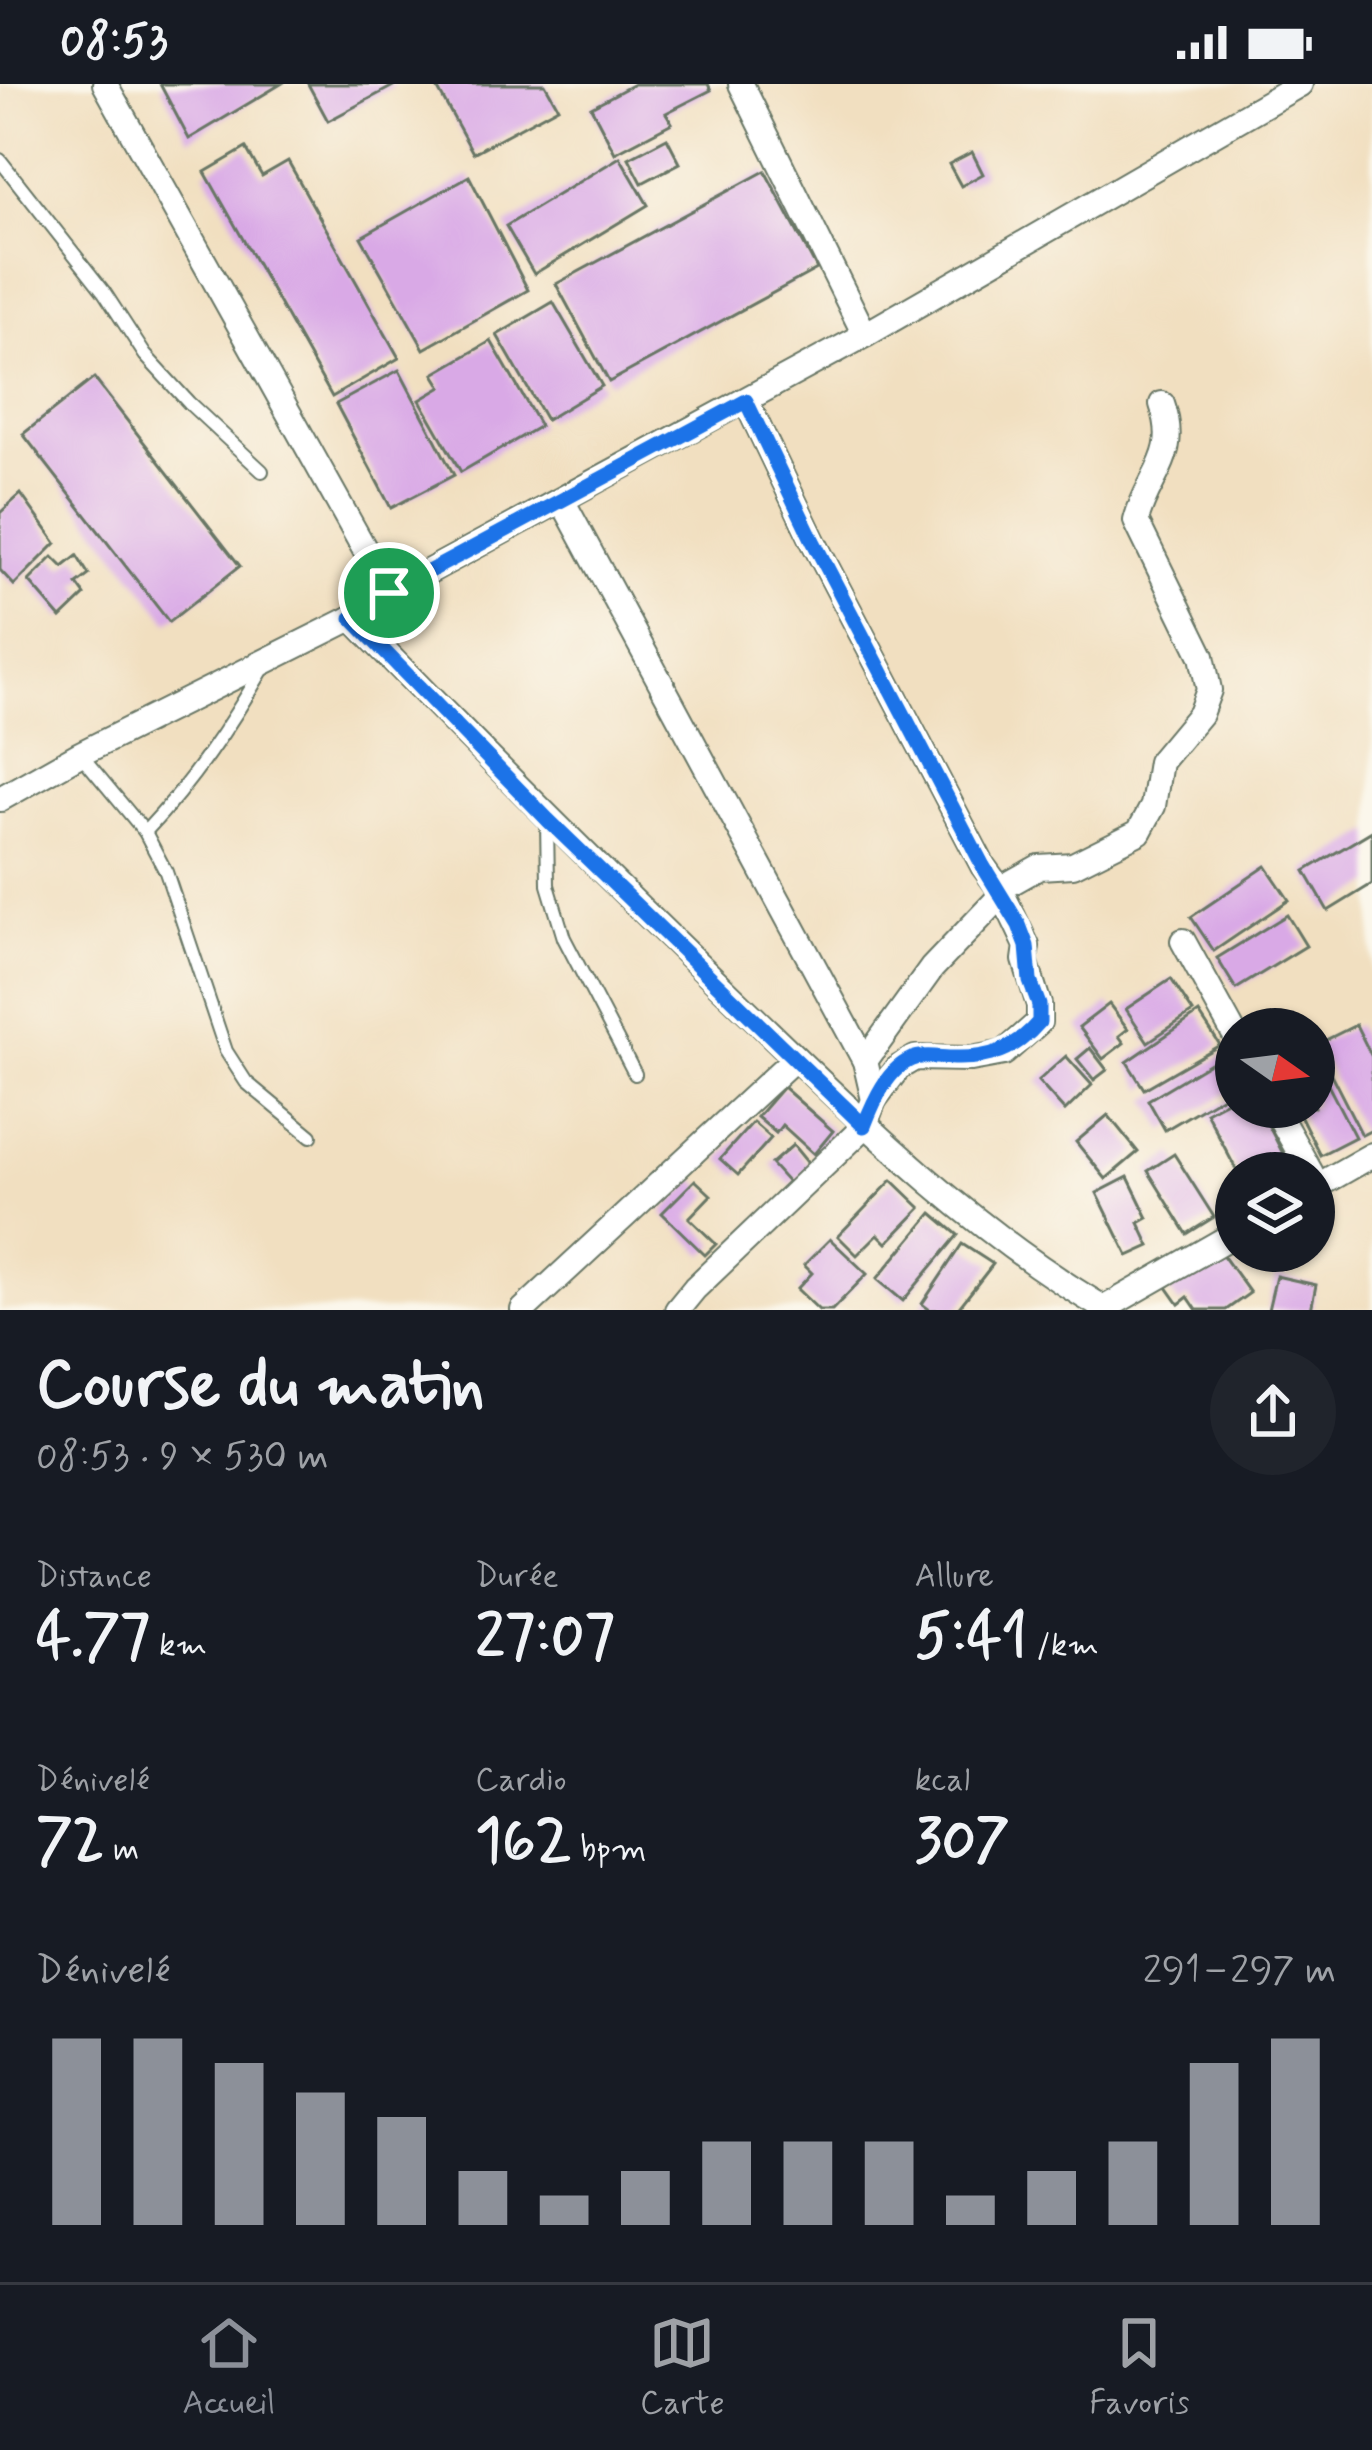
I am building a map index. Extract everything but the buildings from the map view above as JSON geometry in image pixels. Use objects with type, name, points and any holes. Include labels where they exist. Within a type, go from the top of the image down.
[{"type":"street","points":[[105,84],[389,593]]},
{"type":"street","points":[[741,84],[865,335]]},
{"type":"street","points":[[0,799],[352,618],[389,593],[563,502],[865,335],[1300,84]]},
{"type":"street","points":[[677,1310],[864,1126],[874,1100],[898,1068],[915,1058],[971,1059],[1004,1053],[1039,1022],[1039,1005],[1025,960],[1027,946],[813,541],[746,401]]},
{"type":"street","points":[[865,1061],[932,968],[997,900],[1000,889],[1039,867],[1072,865],[1139,832],[1153,806],[1160,762],[1201,714],[1209,690],[1202,656],[1136,521],[1141,501],[1168,451],[1170,428],[1162,404]]},
{"type":"street","points":[[563,502],[865,1061],[874,1100]]},
{"type":"street","points":[[352,618],[548,820],[864,1126],[1002,1240],[1105,1309],[1215,1245]]},
{"type":"street","points":[[1183,941],[1220,1008]]},
{"type":"street","points":[[523,1310],[795,1058]]},
{"type":"street","points":[[1335,1173],[1372,1156]]},
{"type":"lane","points":[[0,160],[104,292],[145,355],[262,471]]},
{"type":"lane","points":[[145,832],[223,738],[267,660]]},
{"type":"lane","points":[[80,754],[145,832],[166,872],[226,1052],[246,1082],[311,1136]]},
{"type":"lane","points":[[548,820],[548,886],[564,938],[635,1074]]},
{"type":"route","points":[[746,401],[813,541],[983,866],[1019,925],[1039,1022],[1004,1053],[971,1059],[915,1058],[898,1068],[874,1100],[864,1126],[548,820],[352,618],[389,593],[746,401]]}]
